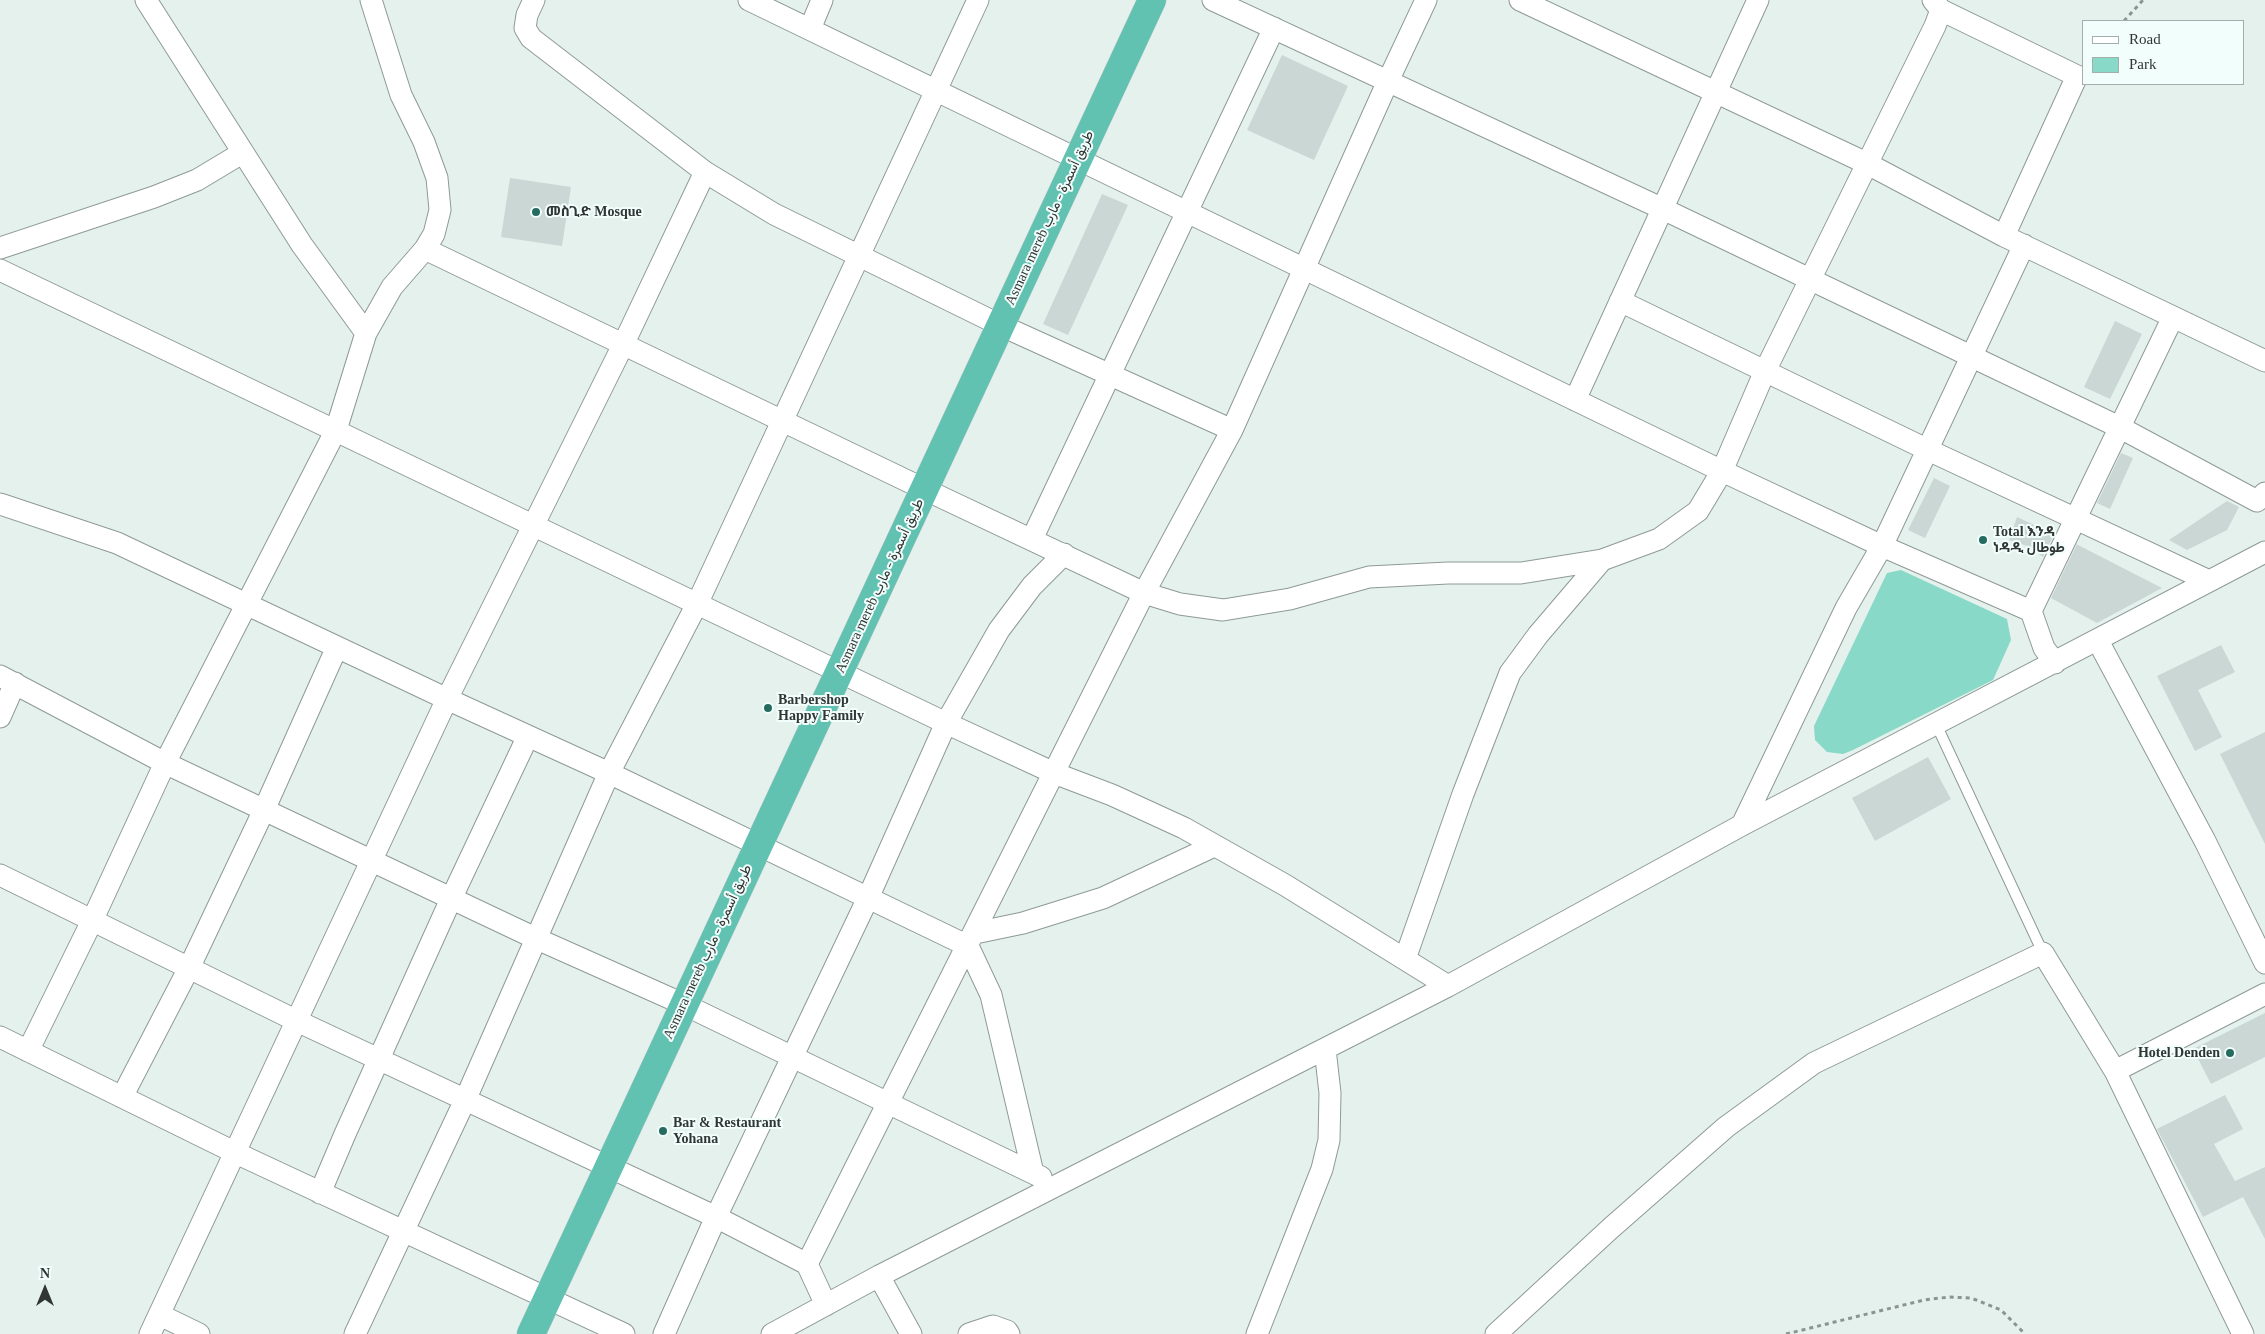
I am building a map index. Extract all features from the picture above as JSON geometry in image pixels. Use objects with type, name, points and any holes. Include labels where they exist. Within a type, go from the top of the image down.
[{"type":"highway","name":"Asmara mereb طريق أسمرة - مارب","points":[[531,1334],[607,1166],[1152,0]]},
{"type":"street","points":[[146,0],[302,245],[366,333]]},
{"type":"street","points":[[28,1051],[92,921],[166,763],[336,430],[366,333],[392,287],[425,249],[434,234],[440,210],[437,178],[402,95],[371,0]]},
{"type":"street","points":[[534,0],[527,15],[525,28],[531,38],[704,172],[774,214],[860,254],[1000,325],[1232,430]]},
{"type":"street","points":[[749,0],[1722,471],[1882,546],[2031,611]]},
{"type":"street","points":[[810,29],[822,0]]},
{"type":"street","points":[[355,1334],[466,1098],[535,938],[610,773],[698,602],[978,0]]},
{"type":"street","points":[[1213,0],[1662,209],[2119,427],[2262,499]]},
{"type":"street","points":[[807,1264],[1144,593],[1232,430],[1426,0]]},
{"type":"street","points":[[1520,0],[1866,163],[2004,236],[2265,361]]},
{"type":"street","points":[[1575,400],[1758,0]]},
{"type":"street","points":[[425,249],[622,346],[1144,593],[1180,604],[1223,610],[1290,599],[1369,577],[1448,573],[1521,573],[1602,560],[1659,539],[1698,511],[1722,471],[1765,371],[1811,280],[1866,163],[1936,26],[1937,5],[2077,76],[2004,236]]},
{"type":"street","points":[[1032,539],[1111,374],[1186,210],[1274,28]]},
{"type":"street","points":[[0,248],[154,197],[197,180],[242,153]]},
{"type":"street","points":[[150,1334],[447,699],[532,523],[622,346],[704,172]]},
{"type":"street","points":[[1742,825],[1846,608],[1882,546],[1926,449],[2024,245]]},
{"type":"street","points":[[0,270],[1054,773],[1112,795],[1184,828],[1285,885],[1448,986]]},
{"type":"street","points":[[1620,301],[1926,449],[2209,581]]},
{"type":"street","points":[[2055,663],[2044,648],[2031,611],[2173,317]]},
{"type":"street","points":[[0,504],[117,543],[447,699],[610,773],[868,898],[971,940],[1103,898],[1214,846]]},
{"type":"street","points":[[772,1334],[880,1276],[1448,986],[1742,825],[2098,641],[2265,552]]},
{"type":"street","points":[[664,1334],[716,1217],[868,898],[946,722],[999,630],[1032,586],[1064,554]]},
{"type":"street","points":[[1405,959],[1463,794],[1510,673],[1538,635],[1602,560]]},
{"type":"street","points":[[2098,641],[2206,841],[2265,963]]},
{"type":"street","points":[[122,1097],[189,968],[264,810],[337,647]]},
{"type":"street","points":[[0,717],[8,679],[166,763],[451,899],[683,1004],[1033,1173],[1056,1186]]},
{"type":"street","points":[[320,1192],[451,899],[528,736]]},
{"type":"street","points":[[0,875],[297,1021],[466,1098],[716,1217],[807,1264],[826,1305]]},
{"type":"street","points":[[971,940],[991,995],[1033,1173]]},
{"type":"street","points":[[1496,1334],[1611,1228],[1726,1127],[1814,1063],[2043,953],[2114,1071],[2243,1334]]},
{"type":"street","points":[[2114,1071],[2265,994]]},
{"type":"street","points":[[0,1037],[236,1153],[624,1334]]},
{"type":"street","points":[[1257,1334],[1322,1169],[1329,1140],[1330,1093],[1325,1049]]},
{"type":"street","points":[[880,1276],[911,1334]]},
{"type":"street","points":[[160,1314],[199,1334]]},
{"type":"street","points":[[969,1334],[993,1326],[1007,1331],[1009,1334]]},
{"type":"lane","points":[[1936,724],[2043,953]]},
{"type":"path","points":[[2125,20],[2143,0]]},
{"type":"path","points":[[1786,1334],[1924,1300],[1949,1296],[1971,1298],[2001,1310],[2026,1334]]},
{"type":"green space","points":[[1901,570],[2007,619],[2011,640],[1993,680],[1853,750],[1843,754],[1827,752],[1815,740],[1814,726],[1887,573]]},
{"type":"building","points":[[1282,55],[1348,86],[1314,160],[1247,130]]},
{"type":"building","name":"መስጊድ Mosque","points":[[510,178],[571,187],[562,246],[501,237]]},
{"type":"building","points":[[1102,194],[1128,205],[1068,335],[1043,324]]},
{"type":"building","points":[[2115,321],[2142,334],[2110,399],[2084,387]]},
{"type":"building","points":[[2121,453],[2133,458],[2110,509],[2097,503]]},
{"type":"building","points":[[1934,478],[1950,486],[1925,538],[1908,530]]},
{"type":"building","points":[[2227,501],[2239,507],[2227,530],[2187,550],[2169,540]]},
{"type":"building","points":[[2017,517],[2054,534],[2043,557],[2027,546],[2009,540]]},
{"type":"building","points":[[2077,544],[2162,588],[2097,623],[2051,598]]},
{"type":"building","points":[[2221,645],[2235,672],[2198,690],[2222,737],[2195,751],[2157,676]]},
{"type":"building","points":[[2265,732],[2265,844],[2220,754]]},
{"type":"building","points":[[1928,757],[1951,799],[1875,841],[1852,798]]},
{"type":"building","name":"Hotel Denden","points":[[2265,1013],[2265,1057],[2211,1084],[2193,1049]]},
{"type":"building","points":[[2225,1095],[2243,1129],[2214,1144],[2235,1181],[2265,1167],[2265,1239],[2243,1197],[2203,1217],[2157,1129]]},
{"type":"place","name":"መስጊድ Mosque","points":[[536,212]]},
{"type":"place","name":"Total እንዳ ነዳዲ طوطال","points":[[1983,540]]},
{"type":"place","name":"Barbershop Happy Family","points":[[768,708]]},
{"type":"place","name":"Hotel Denden","points":[[2230,1053]]},
{"type":"place","name":"Bar & Restaurant Yohana","points":[[663,1131]]}]
